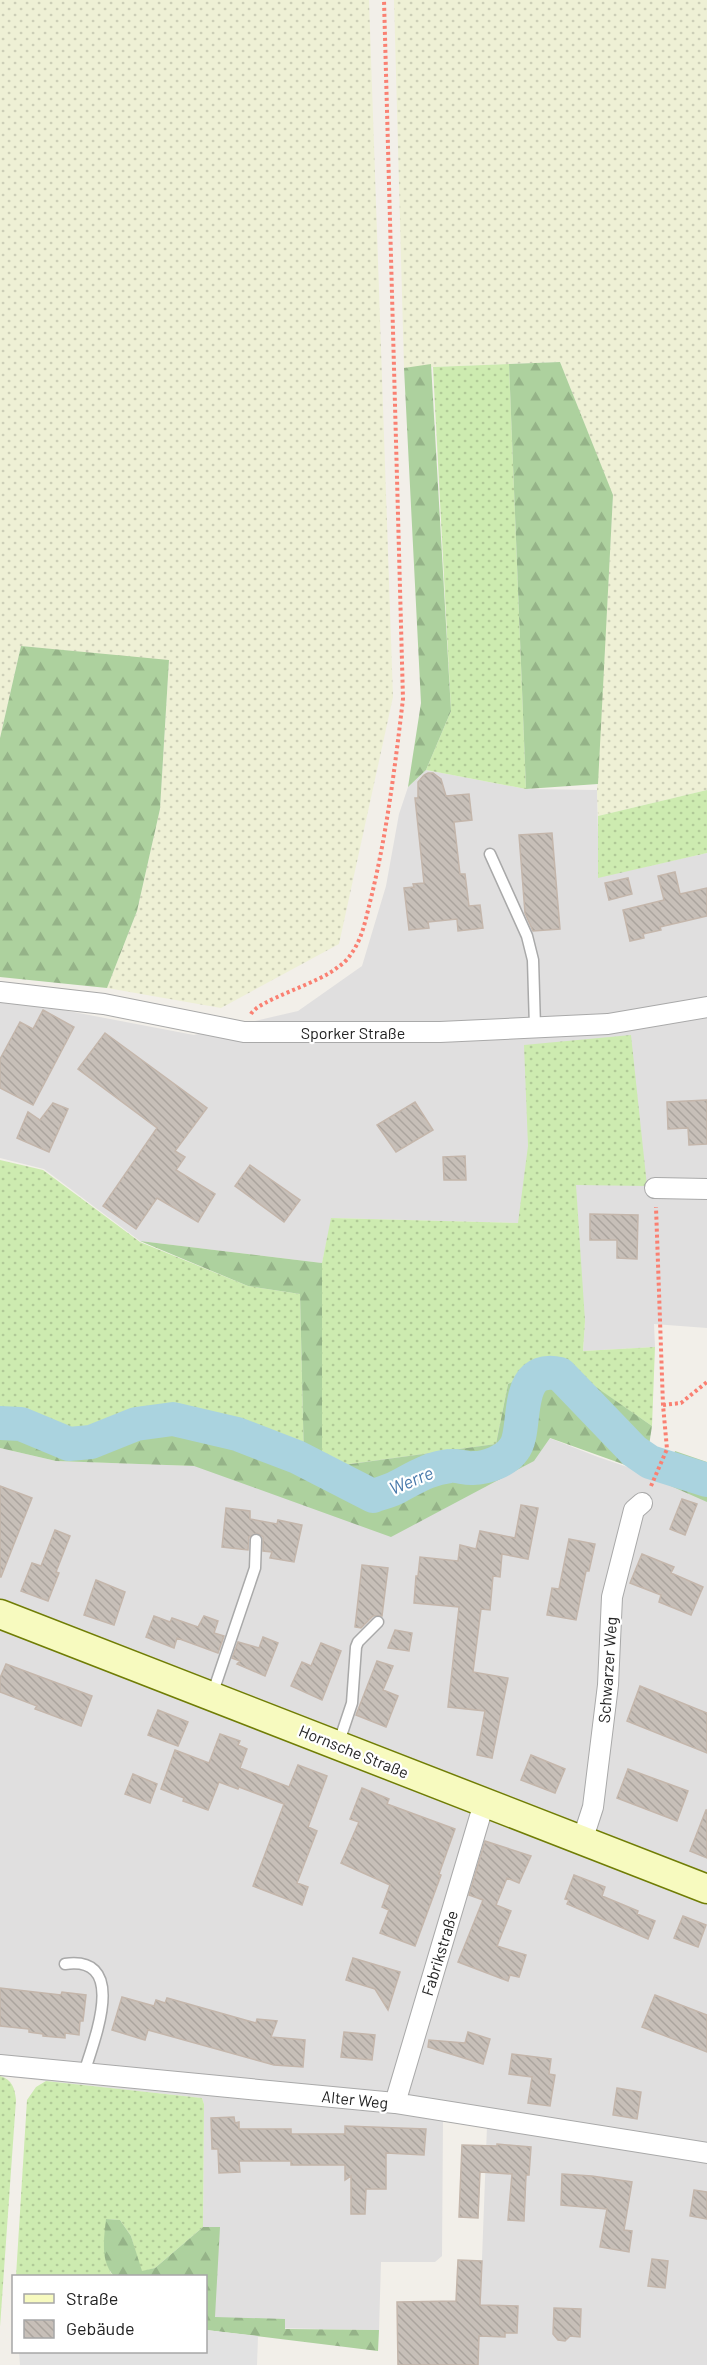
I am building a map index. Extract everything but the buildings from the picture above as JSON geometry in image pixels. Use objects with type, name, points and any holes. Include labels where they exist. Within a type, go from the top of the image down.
[{"type":"main road","name":"Hornsche Straße","points":[[0,1614],[582,1841],[689,1886]]},
{"type":"street","name":"Sporker Straße","points":[[0,992],[104,1004],[244,1032],[440,1032],[608,1024],[707,1007]]},
{"type":"street","points":[[656,1188],[707,1189]]},
{"type":"street","name":"Schwarzer Weg","points":[[582,1841],[593,1807],[608,1685],[612,1597],[634,1510],[642,1503]]},
{"type":"street","name":"Fabrikstraße","points":[[395,2103],[484,1803]]},
{"type":"street","name":"Alter Weg","points":[[0,2065],[395,2103],[450,2116],[707,2153]]},
{"type":"lane","points":[[490,854],[527,936],[533,960],[535,1027]]},
{"type":"lane","points":[[212,1695],[255,1568],[256,1540]]},
{"type":"lane","points":[[338,1745],[352,1703],[356,1647],[358,1642],[378,1622]]},
{"type":"lane","points":[[65,1964],[80,1962],[94,1969],[101,1979],[102,2009],[84,2073]]},
{"type":"path","points":[[244,1032],[253,1010],[258,1006],[327,976],[352,954],[362,932],[374,887],[393,782],[403,699],[384,0]]},
{"type":"path","points":[[656,1188],[663,1405],[667,1449],[657,1470]]},
{"type":"path","points":[[663,1405],[681,1403],[707,1382]]},
{"type":"shaded area","points":[[426,770],[526,789],[597,790],[599,877],[707,853],[707,1328],[654,1324],[655,1347],[583,1351],[585,1321],[518,1223],[332,1218],[322,1263],[140,1241],[44,1169],[0,1158],[0,998],[194,1035],[298,1011],[362,966],[386,886],[399,814],[408,787]]},
{"type":"shaded area","points":[[514,1424],[598,1457],[707,1494],[707,2365],[478,2365],[487,2126],[443,2119],[442,2256],[435,2262],[381,2262],[379,2330],[214,2327],[219,2227],[203,2227],[204,2104],[202,2098],[0,2076],[0,1448],[56,1461],[194,1466]]},
{"type":"shaded area","points":[[207,2330],[258,2336],[257,2365],[20,2365],[19,2353],[207,2353]]},
{"type":"green space","points":[[0,0],[369,0],[393,697],[339,944],[221,1008],[107,988],[137,911],[160,809],[169,661],[21,646],[0,738]]},
{"type":"green space","points":[[394,0],[707,0],[707,790],[598,816],[597,790],[613,496],[560,362],[404,368]]},
{"type":"green space","points":[[560,362],[613,495],[598,784],[526,789],[509,364]]},
{"type":"green space","points":[[431,364],[451,711],[426,770],[408,787],[421,703],[404,368]]},
{"type":"green space","points":[[509,364],[526,789],[426,770],[451,711],[433,367]]},
{"type":"green space","points":[[21,646],[169,660],[160,809],[137,911],[107,988],[0,977],[0,738]]},
{"type":"green space","points":[[707,790],[707,853],[598,878],[598,816]]},
{"type":"green space","points":[[631,1035],[647,1186],[576,1185],[585,1321],[583,1351],[655,1347],[652,1426],[557,1361],[508,1384],[496,1444],[321,1468],[322,1263],[331,1218],[518,1223],[528,1146],[524,1045]]},
{"type":"green space","points":[[0,1160],[43,1170],[140,1242],[248,1286],[300,1294],[304,1463],[170,1430],[65,1441],[0,1424]]},
{"type":"green space","points":[[140,1241],[322,1263],[322,1468],[496,1444],[508,1384],[557,1360],[652,1426],[645,1472],[550,1438],[534,1461],[391,1537],[194,1466],[56,1461],[0,1448],[0,1424],[65,1441],[169,1429],[239,1436],[304,1462],[300,1294],[248,1286]]},
{"type":"green space","points":[[675,1451],[707,1462],[707,1502],[664,1483]]},
{"type":"green space","points":[[0,2076],[12,2085],[16,2100],[0,2327]]},
{"type":"green space","points":[[46,2081],[202,2098],[204,2104],[203,2227],[155,2268],[141,2272],[131,2236],[120,2220],[106,2219],[110,2272],[113,2275],[16,2275],[27,2100],[36,2087]]},
{"type":"green space","points":[[106,2219],[120,2220],[131,2236],[142,2271],[155,2268],[203,2227],[220,2227],[215,2317],[285,2319],[285,2329],[379,2330],[378,2351],[207,2330],[207,2275],[113,2275],[105,2256]]},
{"type":"waterway","name":"Werre","points":[[0,1423],[21,1424],[69,1444],[91,1442],[136,1424],[173,1419],[237,1434],[297,1457],[373,1496],[393,1489],[423,1473],[443,1467],[478,1468],[501,1460],[511,1453],[518,1440],[524,1400],[534,1378],[545,1373],[560,1374],[634,1451],[650,1462],[707,1480]]}]
